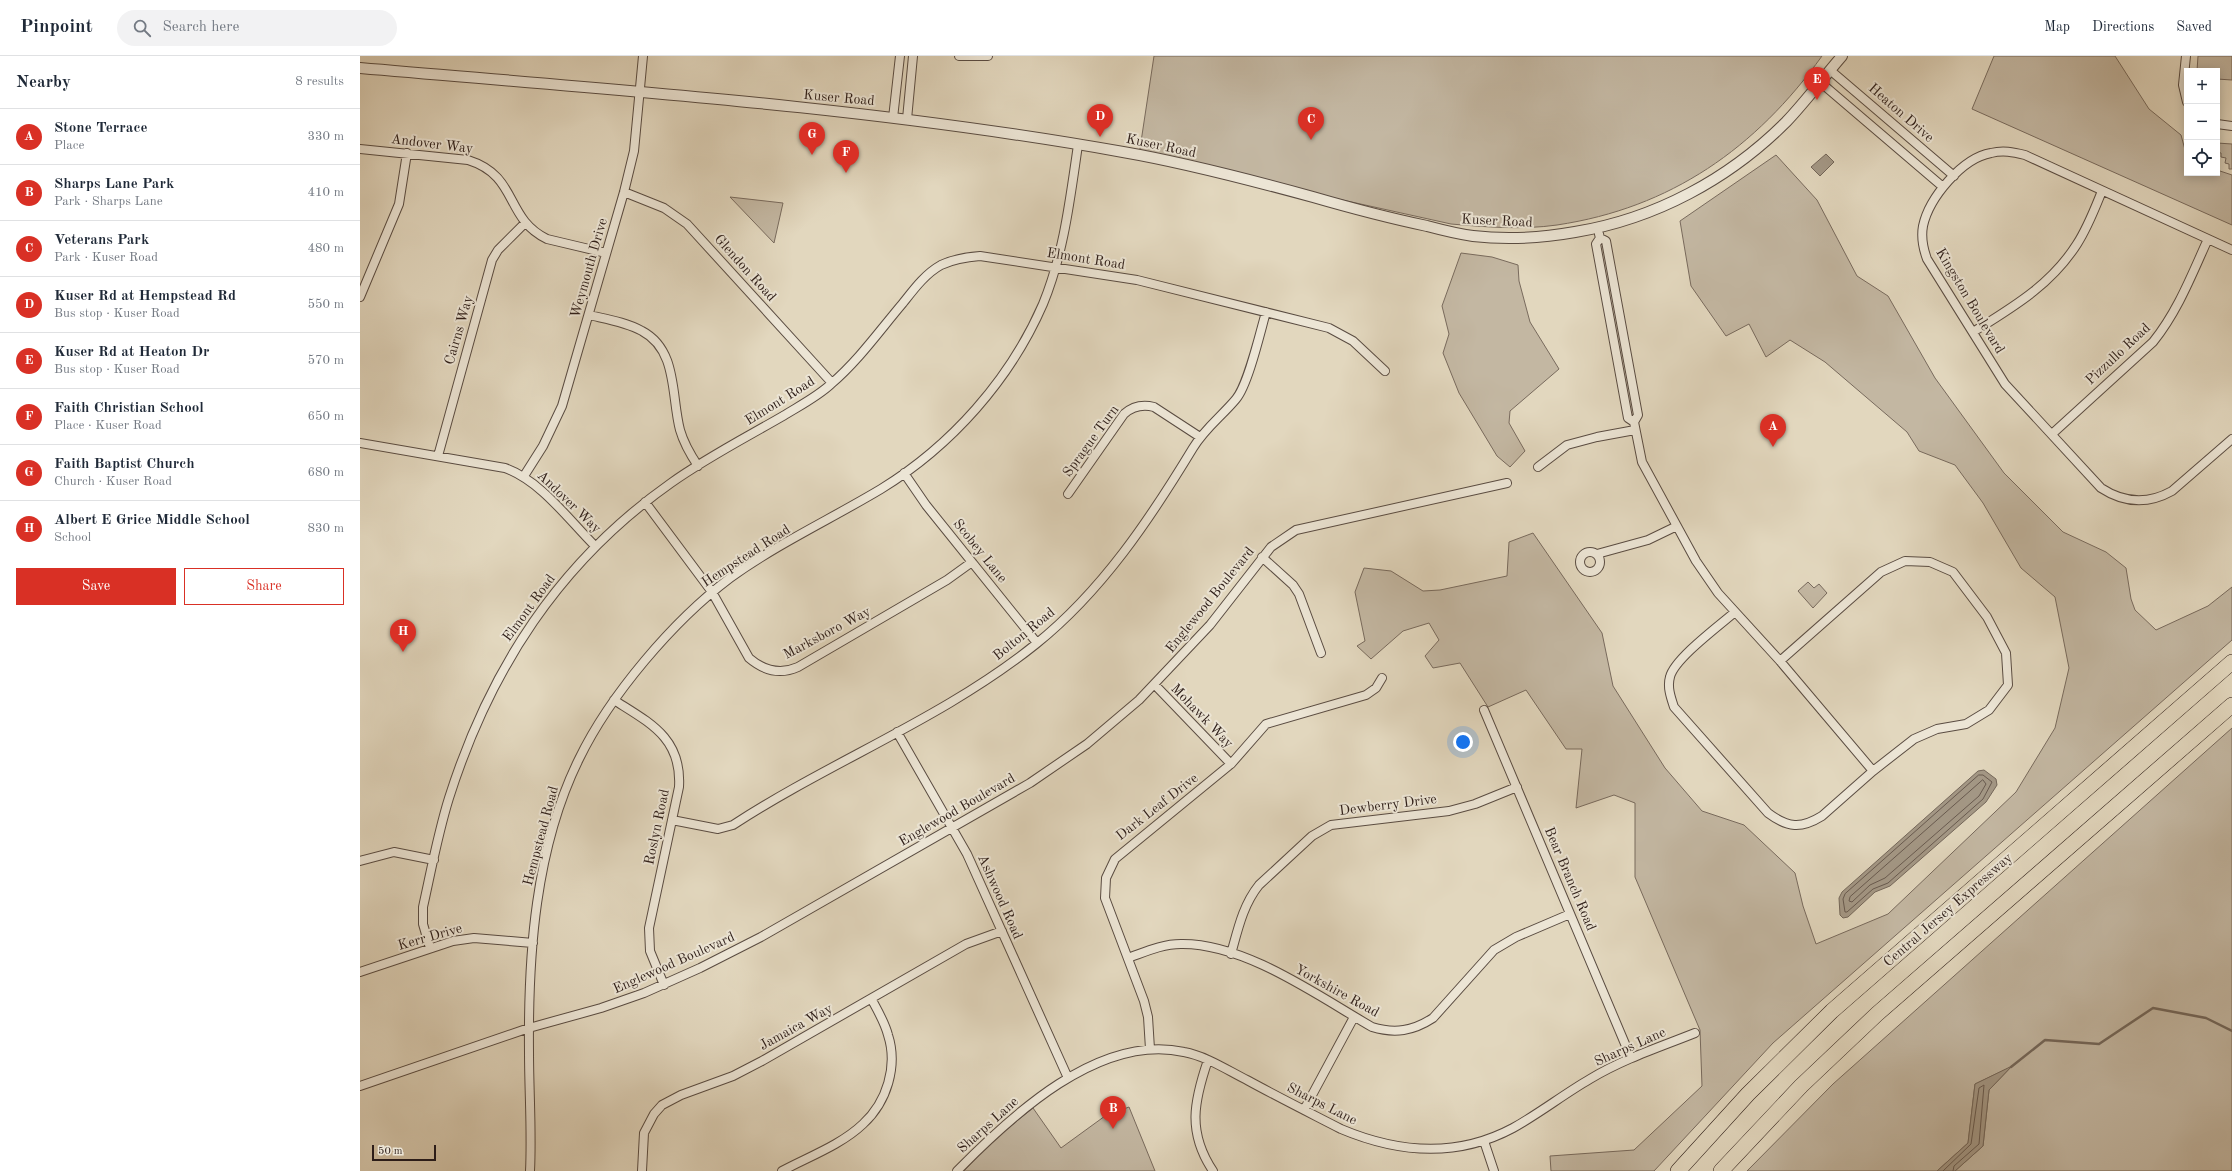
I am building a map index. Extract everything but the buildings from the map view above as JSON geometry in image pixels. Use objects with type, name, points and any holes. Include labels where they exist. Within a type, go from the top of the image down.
[{"type":"highway","name":"Central Jersey Expressway","points":[[1678,1171],[1748,1094],[1832,1011],[2232,662]]},
{"type":"highway","points":[[1721,1171],[1801,1086],[1877,1014],[2232,705]]},
{"type":"street","name":"Weymouth Drive","points":[[524,476],[554,427],[562,406],[624,192],[634,151],[643,56]]},
{"type":"street","points":[[893,118],[900,56]]},
{"type":"street","points":[[907,119],[913,56]]},
{"type":"street","points":[[959,56],[988,56]]},
{"type":"street","name":"Kuser Road","points":[[360,68],[640,92],[907,119],[1160,159],[1378,215],[1469,236],[1532,237],[1599,233],[1629,219],[1662,207],[1720,176],[1763,144],[1792,116],[1842,56]]},
{"type":"street","points":[[2185,68],[2186,56]]},
{"type":"street","name":"Heaton Drive","points":[[1830,70],[1954,176]]},
{"type":"street","points":[[2184,75],[2184,89]]},
{"type":"street","name":"Heaton Drive","points":[[1820,82],[1943,187]]},
{"type":"street","points":[[2220,124],[2232,126]]},
{"type":"street","name":"Hempstead Road","points":[[530,1171],[529,1028],[532,943],[542,873],[565,791],[579,758],[614,700],[678,623],[712,592],[757,561],[904,473],[929,454],[966,420],[1002,375],[1032,326],[1056,267],[1067,219],[1078,145]]},
{"type":"street","name":"Andover Way","points":[[360,149],[468,160],[489,169],[505,185],[525,223],[538,234],[547,239],[606,253]]},
{"type":"street","name":"Kingston Boulevard","points":[[2232,250],[2102,190],[2014,152],[2003,151],[1981,156],[1971,161],[1954,176],[1943,187],[1926,216],[1923,227],[1924,249],[1930,265],[2005,384],[2101,488],[2120,498],[2143,501],[2153,500],[2172,491],[2232,439]]},
{"type":"street","points":[[360,297],[399,204],[407,153]]},
{"type":"street","points":[[1973,332],[2026,299],[2055,273],[2078,242],[2102,190]]},
{"type":"street","name":"Glendon Road","points":[[624,192],[664,208],[687,224],[832,383]]},
{"type":"street","name":"Cairns Way","points":[[438,456],[492,260],[498,250],[525,223]]},
{"type":"street","points":[[1599,233],[1606,241],[1638,415],[1634,426]]},
{"type":"street","points":[[1599,233],[1596,244],[1628,418],[1634,426],[1642,462],[1696,561],[1713,586],[1780,661],[1873,771]]},
{"type":"street","name":"Pizzullo Road","points":[[2052,434],[2153,342],[2164,329],[2179,302],[2208,239]]},
{"type":"street","name":"Elmont Road","points":[[430,948],[422,914],[448,800],[458,770],[487,700],[504,667],[539,612],[595,546],[645,502],[698,466],[809,400],[832,383],[864,351],[923,279],[942,265],[967,257],[980,256],[1137,280],[1329,328],[1353,341],[1385,371]]},
{"type":"street","name":"Bolton Road","points":[[672,820],[718,829],[733,825],[980,684],[1037,643],[1082,602],[1128,546],[1160,502],[1200,437],[1241,391],[1266,312]]},
{"type":"street","points":[[589,315],[633,326],[643,331],[659,345],[669,366],[684,442],[698,466]]},
{"type":"street","points":[[1612,332],[1622,330]]},
{"type":"street","name":"Sprague Turn","points":[[1068,494],[1124,414],[1130,409],[1146,405],[1154,407],[1200,437]]},
{"type":"street","points":[[1538,467],[1567,445],[1634,426]]},
{"type":"street","name":"Andover Way","points":[[360,443],[504,468],[524,476],[595,546]]},
{"type":"street","name":"Scobey Lane","points":[[904,473],[926,505],[1037,643]]},
{"type":"street","name":"Englewood Boulevard","points":[[360,1086],[529,1028],[601,1008],[664,985],[748,944],[952,828],[1059,764],[1114,723],[1155,685],[1210,625],[1262,557],[1283,537],[1308,526],[1507,483]]},
{"type":"street","name":"Marksboro Way","points":[[645,502],[712,592],[749,658],[765,668],[784,671],[798,667],[947,580],[972,562]]},
{"type":"street","points":[[1597,554],[1648,540],[1677,526]]},
{"type":"street","points":[[1262,557],[1293,586],[1299,594],[1321,653]]},
{"type":"street","points":[[1735,612],[1678,662],[1670,676],[1669,687],[1674,707],[1768,813],[1781,823],[1794,826],[1812,822],[1822,816],[1873,771],[1914,739],[1937,729],[1966,724],[1989,710],[2008,685],[2006,653],[1988,617],[1953,572],[1930,562],[1905,561],[1881,572],[1780,661]]},
{"type":"street","name":"Dark Leaf Drive","points":[[1150,1049],[1148,1017],[1144,1001],[1105,898],[1105,883],[1109,868],[1121,852],[1186,802],[1230,764],[1266,724],[1366,695],[1376,688],[1382,678]]},
{"type":"street","name":"Mohawk Way","points":[[1155,685],[1230,764]]},
{"type":"street","name":"Roslyn Road","points":[[614,700],[653,725],[662,734],[674,753],[679,777],[672,820],[648,928],[650,951],[664,985]]},
{"type":"street","name":"Bear Branch Road","points":[[1484,710],[1631,1058]]},
{"type":"street","name":"Ashwood Road","points":[[897,732],[967,854],[1068,1078]]},
{"type":"street","name":"Dewberry Drive","points":[[1231,954],[1245,906],[1251,895],[1265,879],[1321,830],[1341,823],[1449,811],[1475,804],[1517,787]]},
{"type":"street","points":[[360,861],[394,852],[434,860]]},
{"type":"street","name":"Yorkshire Road","points":[[1128,958],[1156,948],[1180,944],[1192,944],[1231,954],[1275,971],[1372,1027],[1392,1031],[1413,1029],[1433,1018],[1494,950],[1504,943],[1570,914]]},
{"type":"street","name":"Jamaica Way","points":[[642,1171],[644,1133],[654,1114],[662,1105],[681,1095],[739,1073],[872,1000],[966,944],[1002,931]]},
{"type":"street","name":"Kerr Drive","points":[[360,972],[430,948],[467,938],[532,943]]},
{"type":"street","points":[[782,1171],[852,1133],[872,1115],[880,1103],[890,1077],[891,1049],[884,1023],[872,1000]]},
{"type":"street","points":[[1304,1110],[1354,1017]]},
{"type":"street","name":"Sharps Lane","points":[[957,1171],[1008,1122],[1041,1095],[1068,1078],[1119,1055],[1150,1049],[1184,1052],[1208,1060],[1304,1110],[1362,1138],[1402,1148],[1440,1150],[1484,1141],[1515,1127],[1590,1079],[1631,1058],[1696,1033]]},
{"type":"street","points":[[1208,1060],[1197,1091],[1195,1122],[1201,1150],[1213,1171]]},
{"type":"street","points":[[1484,1141],[1494,1171]]},
{"type":"shaded area","points":[[1154,56],[1822,56],[1796,89],[1769,119],[1708,169],[1674,188],[1637,204],[1598,217],[1544,227],[1517,228],[1451,224],[1139,155]]},
{"type":"shaded area","points":[[1994,56],[2115,56],[2149,109],[2181,135],[2184,146],[2184,176],[2220,176],[2220,171],[2232,175],[2232,225],[1972,109]]},
{"type":"shaded area","points":[[2198,56],[2232,56],[2232,80],[2220,79],[2220,68],[2197,68]]},
{"type":"shaded area","points":[[2220,143],[2232,144],[2232,169],[2229,169],[2229,164],[2225,163],[2226,158],[2221,157]]},
{"type":"shaded area","points":[[1776,155],[1817,200],[1857,276],[1888,296],[1935,378],[2004,473],[2063,532],[2106,552],[2126,568],[2131,599],[2135,610],[2156,630],[2208,606],[2232,587],[2232,640],[1773,1043],[1654,1171],[1551,1171],[1550,1156],[1634,1150],[1702,1086],[1700,1030],[1635,877],[1635,803],[1614,795],[1576,808],[1582,749],[1566,749],[1526,690],[1488,707],[1460,663],[1433,668],[1425,656],[1439,640],[1429,623],[1403,631],[1371,659],[1357,646],[1365,641],[1355,592],[1364,568],[1391,571],[1423,591],[1440,590],[1507,576],[1509,542],[1533,533],[1602,633],[1613,686],[1665,768],[1702,811],[1744,825],[1795,873],[1803,906],[1816,944],[1888,914],[2016,792],[2055,728],[2069,668],[2055,597],[2021,568],[1983,503],[1955,465],[1919,451],[1907,432],[1825,362],[1790,340],[1766,357],[1749,324],[1726,336],[1691,286],[1680,221]]},
{"type":"shaded area","points":[[730,197],[783,203],[774,243]]},
{"type":"shaded area","points":[[1461,253],[1492,257],[1518,265],[1519,281],[1530,322],[1559,369],[1510,411],[1509,423],[1525,451],[1510,467],[1497,456],[1459,393],[1443,353],[1449,334],[1442,306]]},
{"type":"shaded area","points":[[1808,582],[1814,588],[1819,584],[1827,593],[1813,608],[1798,591]]},
{"type":"shaded area","points":[[2232,728],[2232,1171],[1955,1171],[1983,1146],[1989,1090],[2011,1067],[1975,1084],[1968,1143],[1937,1171],[1747,1171],[1833,1084]]},
{"type":"shaded area","points":[[1129,1107],[1155,1171],[964,1171],[992,1141],[1033,1108],[1061,1148],[1105,1116]]},
{"type":"water","points":[[1826,154],[1834,162],[1820,176],[1811,167]]},
{"type":"water","points":[[1984,770],[1996,779],[1997,785],[1986,802],[1890,886],[1875,892],[1848,917],[1843,918],[1840,915],[1839,898],[1842,892],[1978,771]]},
{"type":"water","points":[[2012,1066],[1989,1090],[1983,1146],[1955,1171],[1937,1171],[1968,1143],[1975,1084]]},
{"type":"waterway","points":[[2011,1067],[2045,1040],[2099,1044],[2153,1008],[2206,1018],[2232,1031]]},
{"type":"place","name":"Kuser Rd at Heaton Dr","points":[[1817,100]]},
{"type":"place","name":"Kuser Rd at Hempstead Rd","points":[[1100,137]]},
{"type":"place","name":"Veterans Park","points":[[1311,140]]},
{"type":"place","name":"Faith Baptist Church","points":[[812,155]]},
{"type":"place","name":"Faith Christian School","points":[[846,173]]},
{"type":"place","name":"Stone Terrace","points":[[1773,447]]},
{"type":"place","name":"Albert E Grice Middle School","points":[[403,652]]},
{"type":"place","name":"Sharps Lane Park","points":[[1113,1129]]}]
